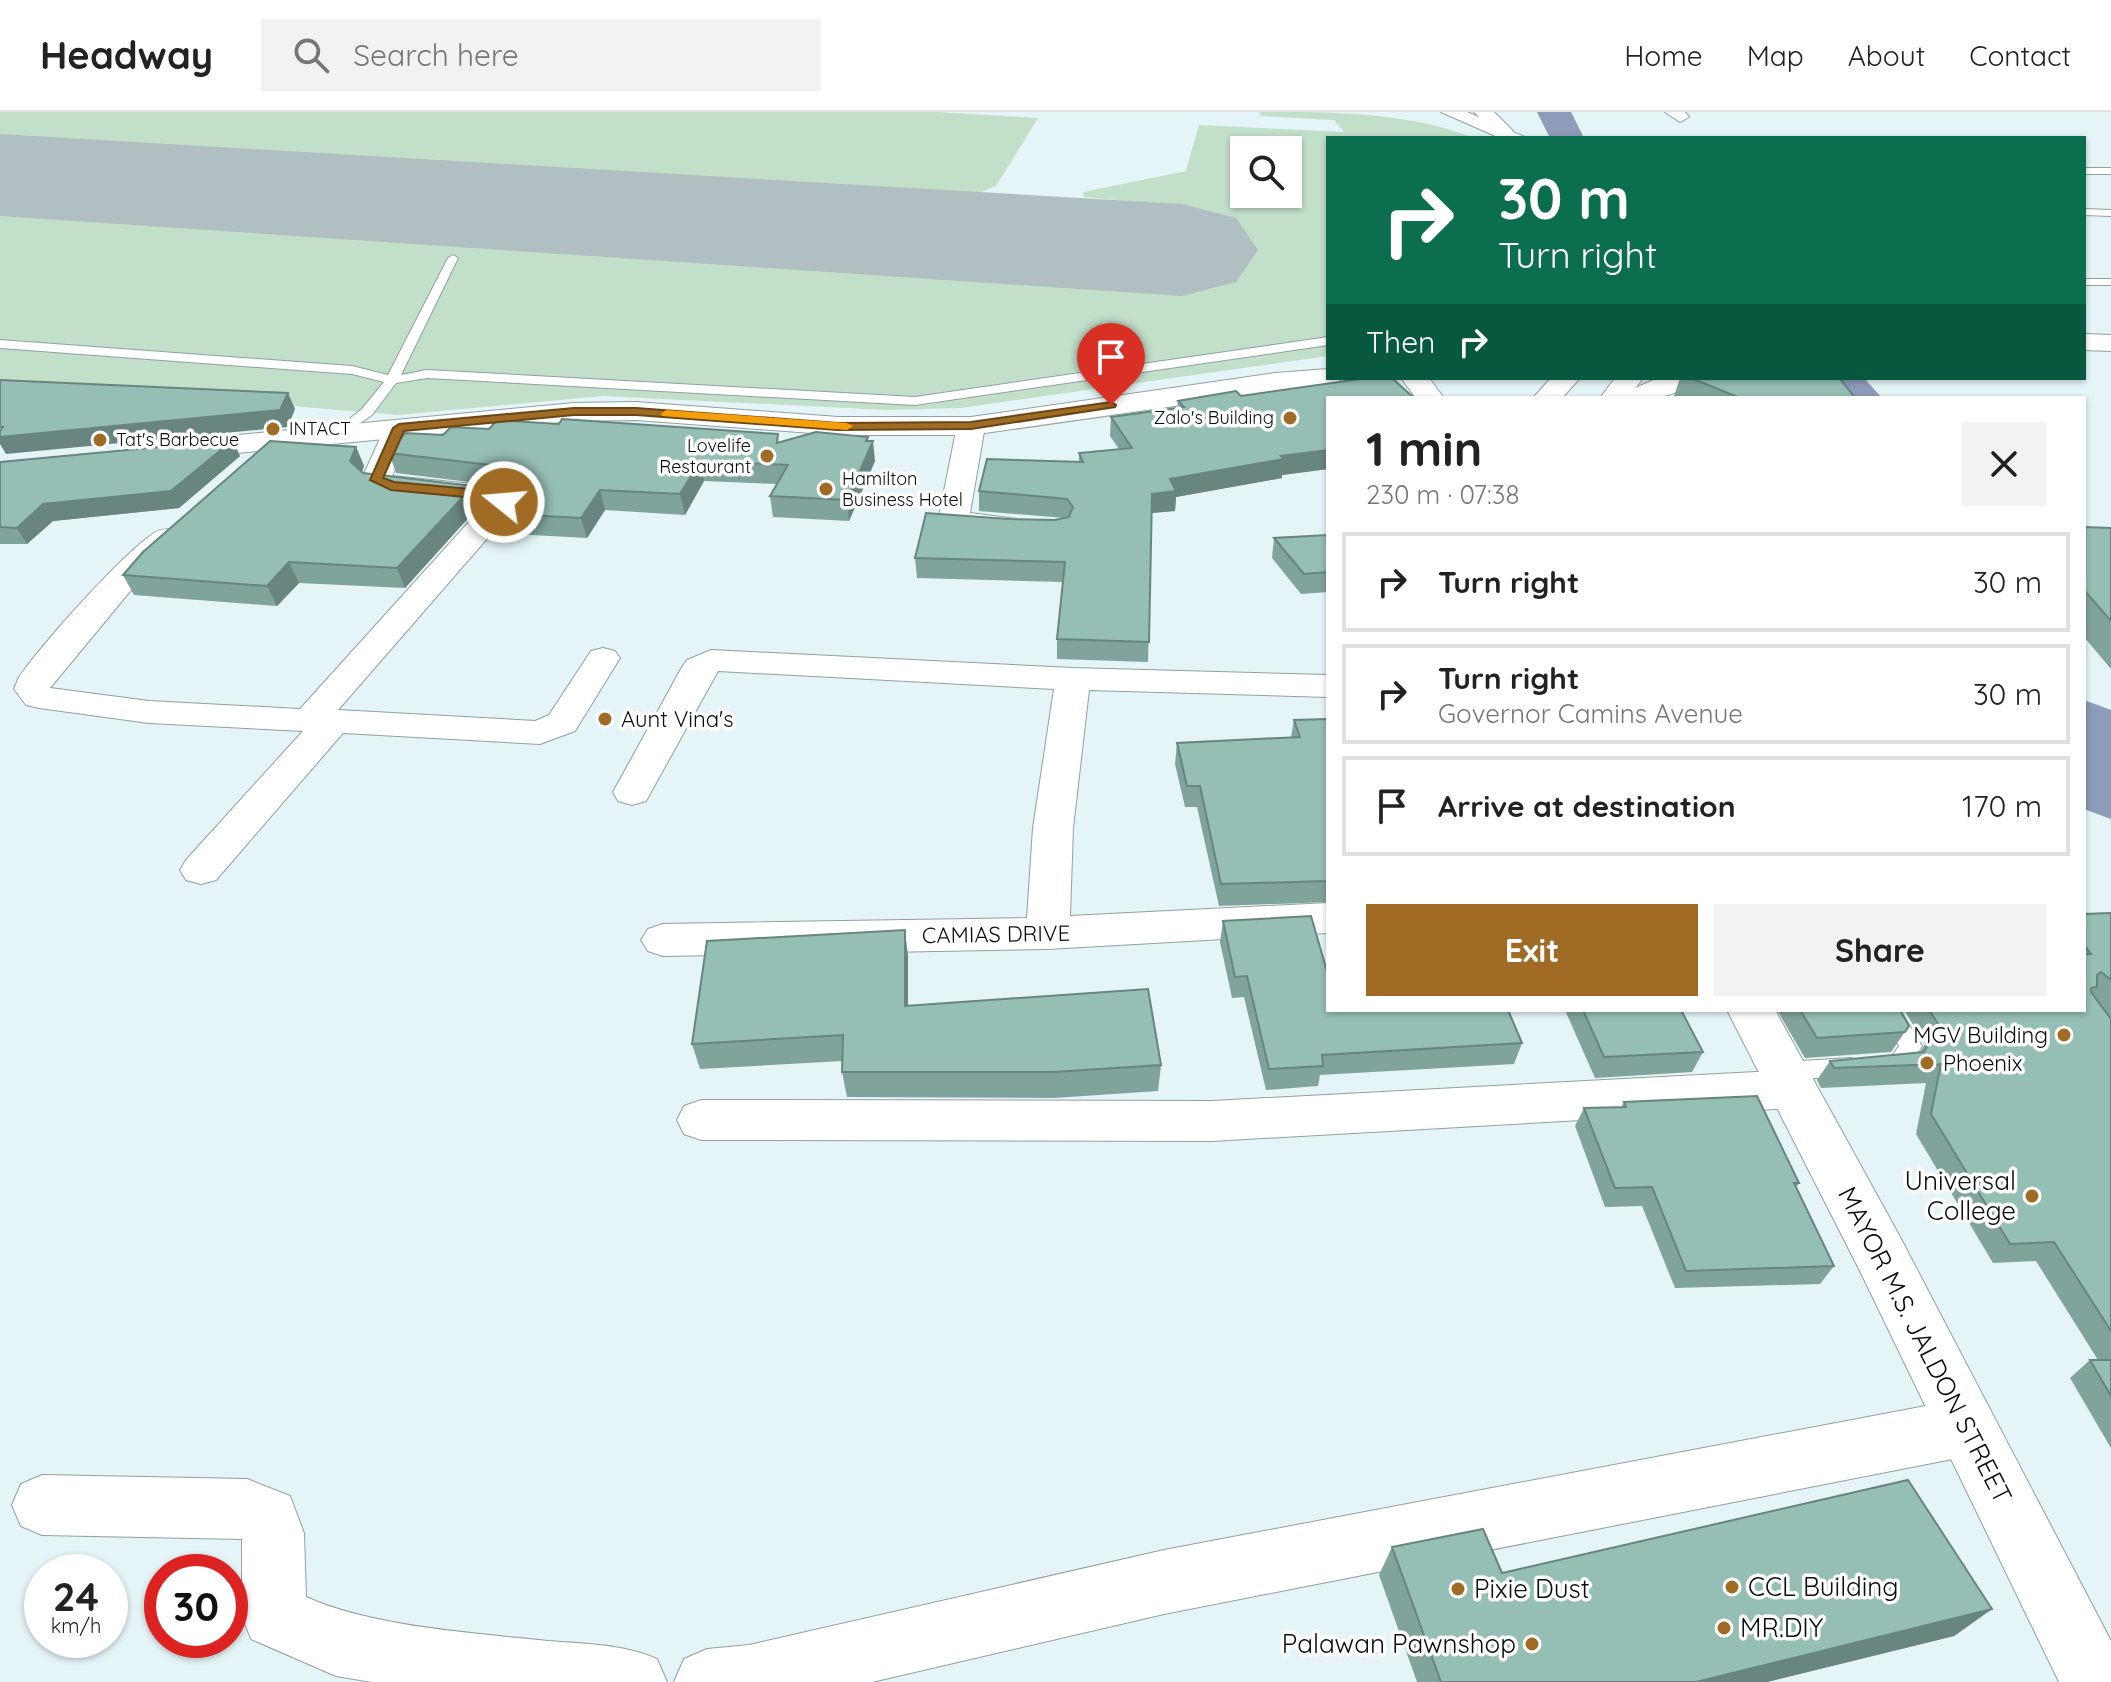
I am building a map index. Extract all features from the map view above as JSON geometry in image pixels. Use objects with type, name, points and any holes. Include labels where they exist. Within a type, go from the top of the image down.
[{"type":"main road","points":[[1450,112],[1511,135]]},
{"type":"main road","points":[[2086,342],[2111,343]]},
{"type":"main road","points":[[2086,357],[2111,357]]},
{"type":"main road","points":[[140,454],[574,412],[636,411],[838,426],[971,426],[1322,373]]},
{"type":"main road","points":[[1549,396],[1564,380]]},
{"type":"main road","points":[[1640,396],[1676,380]]},
{"type":"main road","name":"MAYOR M.S. JALDON STREET","points":[[1752,1012],[1968,1427],[2095,1682]]},
{"type":"street","points":[[1483,112],[1511,135]]},
{"type":"street","points":[[971,426],[954,516],[960,522],[1039,527]]},
{"type":"street","points":[[201,870],[504,502],[502,496],[490,494],[381,484],[376,480],[399,428]]},
{"type":"street","points":[[244,471],[279,441]]},
{"type":"street","points":[[184,523],[121,582],[37,677],[32,689],[39,697],[97,708],[195,719],[321,721],[540,733],[562,723],[603,658]]},
{"type":"street","points":[[632,792],[699,667],[711,660],[1073,679],[1326,686]]},
{"type":"street","points":[[1048,933],[1053,828],[1073,679]]},
{"type":"street","name":"CAMIAS DRIVE","points":[[663,940],[1048,933],[1326,918]]},
{"type":"street","points":[[701,1120],[1212,1121],[1787,1080]]},
{"type":"street","points":[[707,1682],[749,1678],[1164,1582],[1968,1427]]},
{"type":"street","points":[[42,1505],[247,1509],[268,1518],[273,1533],[274,1616],[336,1644],[491,1675],[634,1682]]},
{"type":"lane","points":[[2086,171],[2111,171]]},
{"type":"lane","points":[[2086,212],[2111,213]]},
{"type":"lane","points":[[339,434],[367,412],[392,380],[453,258]]},
{"type":"lane","points":[[2086,282],[2111,282]]},
{"type":"lane","points":[[0,344],[352,370],[392,380],[427,374],[915,401],[1326,341]]},
{"type":"lane","points":[[1787,1080],[1899,1064],[1911,1046],[1890,1012]]},
{"type":"green space","points":[[0,112],[935,112],[1038,118],[996,186],[956,203],[929,208],[0,151]]},
{"type":"green space","points":[[1259,112],[1397,118],[1468,136],[1326,136],[1326,356],[960,408],[886,410],[603,396],[398,415],[0,381],[0,199],[1185,276],[1204,224],[1152,203],[1084,197],[1083,192],[1186,171],[1199,125],[1344,132],[1334,120],[1261,116]]},
{"type":"building","points":[[0,380],[288,393],[280,410],[0,437],[3,427],[0,427]]},
{"type":"building","points":[[1353,380],[1394,380],[1412,396],[1326,396],[1326,450],[1281,456],[1284,459],[1170,479],[1176,491],[1152,494],[1149,642],[1057,639],[1065,562],[915,558],[926,513],[1009,519],[1055,520],[1069,517],[1073,507],[1067,499],[979,491],[987,459],[1083,462],[1079,453],[1132,448],[1111,417],[1184,407],[1178,401],[1236,391],[1241,396]]},
{"type":"building","points":[[1696,380],[1841,380],[1853,396],[1735,396]]},
{"type":"building","points":[[562,419],[778,434],[777,443],[816,432],[868,437],[866,441],[873,441],[847,500],[770,496],[788,465],[700,461],[680,494],[600,490],[581,518],[489,513],[516,482],[507,467],[389,453],[405,433],[443,435],[451,427],[489,429],[497,420],[559,424]]},
{"type":"building","points":[[233,440],[171,491],[43,504],[17,528],[0,527],[0,462]]},
{"type":"building","points":[[270,441],[356,447],[350,461],[363,473],[473,486],[397,568],[289,562],[267,586],[123,575],[143,552]]},
{"type":"building","points":[[2086,527],[2111,528],[2111,621],[2086,592]]},
{"type":"building","points":[[1326,535],[1326,572],[1304,574],[1274,538]]},
{"type":"building","points":[[1326,719],[1326,881],[1221,884],[1200,786],[1187,786],[1177,743],[1300,737],[1294,720]]},
{"type":"building","points":[[2111,913],[2111,980],[2101,972],[2097,975],[2097,987],[2091,988],[2091,992],[2111,1019],[2111,1331],[2054,1242],[2010,1244],[1931,1114],[1941,1064],[1834,1068],[1830,1061],[1924,1052],[1939,1025],[1930,1012],[2086,1012],[2086,954],[2091,954],[2086,948],[2086,914]]},
{"type":"building","points":[[1311,916],[1326,968],[1326,1012],[1509,1012],[1522,1043],[1322,1055],[1323,1066],[1269,1069],[1247,976],[1235,977],[1223,921]]},
{"type":"building","points":[[905,930],[905,1006],[1148,989],[1161,1065],[1054,1072],[842,1072],[843,1035],[692,1044],[707,941]]},
{"type":"building","points":[[1584,1012],[1682,1012],[1703,1052],[1604,1057]]},
{"type":"building","points":[[1801,1012],[1901,1012],[1909,1026],[1905,1032],[1817,1038]]},
{"type":"building","points":[[1757,1096],[1834,1266],[1686,1271],[1652,1187],[1615,1188],[1584,1108],[1626,1107],[1624,1102]]},
{"type":"building","points":[[2090,1360],[2111,1360],[2111,1396]]},
{"type":"building","name":"CCL Building","points":[[1908,1480],[1992,1609],[1696,1682],[1441,1682],[1392,1547],[1483,1529],[1502,1573]]},
{"type":"waterway","points":[[1554,112],[1566,136]]},
{"type":"waterway","points":[[1838,380],[1855,396]]},
{"type":"waterway","points":[[2086,724],[2106,753],[2104,785],[2111,795]]},
{"type":"taxiway","points":[[1023,240],[1142,229],[1155,229],[1164,236],[1159,249],[1146,256],[1119,260],[1093,256],[1053,242]]},
{"type":"runway","points":[[0,175],[1182,250]]},
{"type":"slow traffic","points":[[666,414],[847,426]]},
{"type":"place","name":"Zalo's Building","points":[[1290,418]]},
{"type":"place","name":"INTACT","points":[[273,429]]},
{"type":"place","name":"Tat's Barbecue","points":[[100,440]]},
{"type":"place","name":"Lovelife Restaurant","points":[[767,456]]},
{"type":"place","name":"Hamilton Business Hotel","points":[[826,489]]},
{"type":"place","name":"Aunt Vina's","points":[[605,719]]},
{"type":"place","name":"MGV Building","points":[[2064,1035]]},
{"type":"place","name":"Phoenix","points":[[1927,1063]]},
{"type":"place","name":"Universal College","points":[[2032,1196]]},
{"type":"place","name":"CCL Building","points":[[1732,1587]]},
{"type":"place","name":"Pixie Dust","points":[[1458,1589]]},
{"type":"place","name":"MR.DIY","points":[[1724,1628]]},
{"type":"place","name":"Palawan Pawnshop","points":[[1532,1644]]},
{"type":"route","points":[[504,502],[502,496],[453,489],[391,486],[376,480],[399,428],[574,412],[636,411],[838,426],[971,426],[1111,405]]}]
